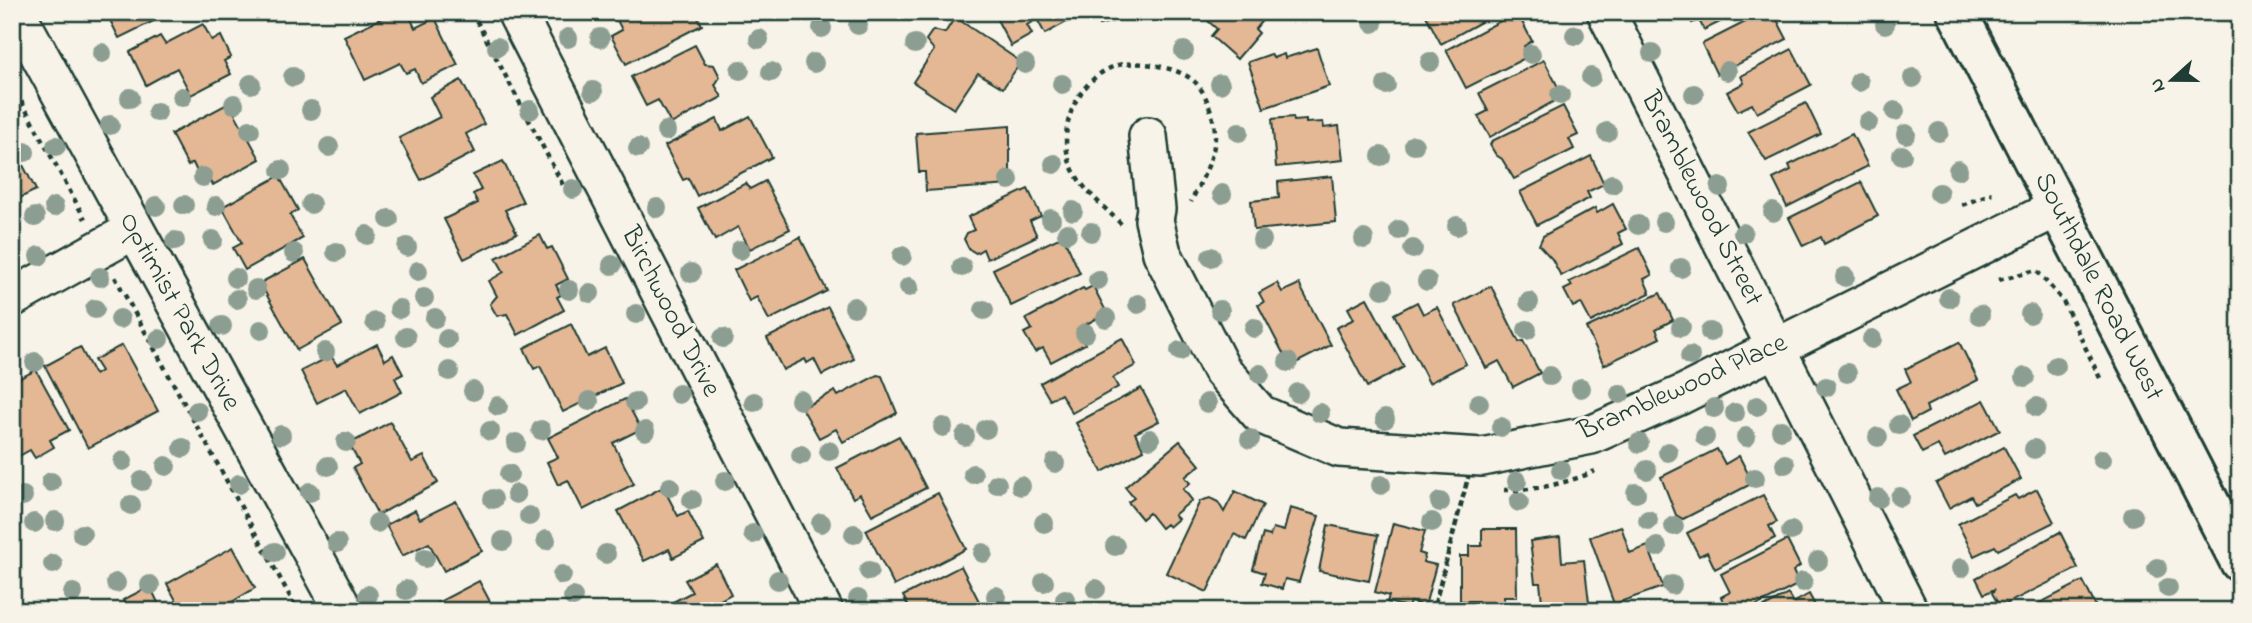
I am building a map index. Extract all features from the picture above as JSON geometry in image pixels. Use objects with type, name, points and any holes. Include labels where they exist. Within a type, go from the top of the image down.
[{"type":"main road","name":"Southdale Road West","points":[[1957,12],[2240,562]]},
{"type":"street","name":"Optimist Park Drive","points":[[16,12],[344,611]]},
{"type":"street","name":"Birchwood Drive","points":[[516,12],[824,611]]},
{"type":"street","name":"Bramblewood Street","points":[[1606,12],[1909,611]]},
{"type":"street","name":"Bramblewood Place","points":[[1148,136],[1156,209],[1154,220],[1162,253],[1221,369],[1260,414],[1339,447],[1482,457],[1591,435],[1777,347],[2057,208]]},
{"type":"street","points":[[12,298],[87,231],[134,230]]},
{"type":"path","points":[[1126,232],[1083,187],[1071,164],[1065,141],[1070,112],[1079,96],[1096,78],[1115,66],[1164,66],[1196,83],[1211,113],[1216,135],[1214,152],[1190,205]]},
{"type":"path","points":[[12,84],[87,231],[298,611]]},
{"type":"path","points":[[1962,205],[1992,193]]},
{"type":"path","points":[[1999,280],[2036,270],[2063,301],[2100,378]]},
{"type":"path","points":[[1466,474],[1458,516],[1433,611],[1459,511],[1466,474]]},
{"type":"building","points":[[106,12],[172,12],[119,38]]},
{"type":"building","points":[[394,12],[408,12],[415,28],[435,18],[458,65],[421,83],[415,69],[406,73],[400,63],[365,80],[344,36]]},
{"type":"building","points":[[613,12],[695,12],[702,25],[626,64],[611,36],[622,30]]},
{"type":"building","points":[[993,12],[1066,12],[1070,20],[1045,34],[1037,19],[1027,25],[1032,34],[1011,46]]},
{"type":"building","points":[[1082,12],[1130,12],[1131,16],[1099,25],[1096,15],[1083,18]]},
{"type":"building","points":[[1144,12],[1179,12],[1179,18],[1144,16]]},
{"type":"building","points":[[1216,12],[1269,12],[1255,29],[1259,33],[1237,59],[1211,36],[1217,29],[1208,21]]},
{"type":"building","points":[[1424,12],[1499,12],[1441,44]]},
{"type":"building","points":[[1517,12],[1532,41],[1524,46],[1529,56],[1466,88],[1446,50]]},
{"type":"building","points":[[1687,12],[1740,12],[1704,30],[1699,20],[1692,23]]},
{"type":"building","points":[[1765,12],[1773,12],[1787,39],[1717,75],[1702,44]]},
{"type":"building","points":[[955,17],[1021,62],[1003,88],[978,73],[954,109],[913,82],[934,50],[926,40],[933,30],[945,33]]},
{"type":"building","points":[[203,24],[212,41],[221,36],[231,57],[224,61],[231,74],[191,95],[177,68],[146,85],[130,52],[160,36],[165,44]]},
{"type":"building","points":[[695,45],[705,64],[714,65],[720,77],[715,85],[722,97],[671,124],[658,100],[646,106],[631,77]]},
{"type":"building","points":[[1317,48],[1329,86],[1264,108],[1248,62],[1271,54],[1273,58],[1284,54],[1285,58]]},
{"type":"building","points":[[1792,49],[1811,85],[1757,113],[1752,104],[1738,111],[1727,92],[1744,83],[1741,76]]},
{"type":"building","points":[[1544,60],[1558,87],[1552,91],[1556,100],[1490,137],[1478,116],[1488,111],[1479,93]]},
{"type":"building","points":[[461,80],[484,124],[466,134],[475,152],[421,180],[399,138],[440,117],[430,97]]},
{"type":"building","points":[[229,103],[260,159],[213,185],[206,172],[199,176],[193,163],[188,166],[171,134]]},
{"type":"building","points":[[1806,103],[1821,134],[1766,161],[1748,132]]},
{"type":"building","points":[[1563,106],[1578,135],[1569,139],[1574,149],[1514,179],[1490,145],[1492,141]]},
{"type":"building","points":[[750,116],[772,157],[697,196],[688,178],[683,180],[665,146],[717,119],[722,131]]},
{"type":"building","points":[[1293,117],[1294,121],[1306,120],[1306,123],[1323,122],[1324,128],[1339,126],[1343,160],[1276,167],[1272,119]]},
{"type":"building","points":[[1010,126],[1010,185],[926,191],[925,172],[919,172],[916,133]]},
{"type":"building","points":[[1852,134],[1868,166],[1787,207],[1773,179],[1791,170],[1789,165]]},
{"type":"building","points":[[12,144],[36,190],[12,202]]},
{"type":"building","points":[[1591,156],[1604,184],[1587,192],[1590,198],[1537,225],[1520,192]]},
{"type":"building","points":[[503,161],[523,202],[505,210],[517,233],[464,259],[444,219],[478,203],[473,194],[481,190],[473,175]]},
{"type":"building","points":[[279,176],[298,210],[290,215],[303,238],[245,270],[233,248],[242,243],[222,207]]},
{"type":"building","points":[[1332,176],[1336,222],[1254,230],[1251,201],[1279,198],[1278,182]]},
{"type":"building","points":[[765,181],[790,229],[750,249],[738,227],[715,240],[698,208],[746,183],[750,189]]},
{"type":"building","points":[[1861,182],[1878,216],[1824,244],[1821,237],[1803,246],[1789,218]]},
{"type":"building","points":[[1028,189],[1041,216],[1030,221],[1037,236],[987,259],[983,249],[976,253],[969,249],[964,239],[967,233],[974,230],[968,217]]},
{"type":"building","points":[[1613,204],[1626,229],[1618,233],[1623,244],[1561,276],[1552,259],[1539,245],[1543,236],[1595,208],[1597,213]]},
{"type":"building","points":[[540,235],[547,249],[552,247],[568,279],[556,285],[561,295],[557,297],[564,310],[518,335],[507,314],[497,316],[490,304],[497,296],[489,281],[504,272],[496,258]]},
{"type":"building","points":[[1063,236],[1080,273],[1011,306],[993,269]]},
{"type":"building","points":[[800,237],[827,291],[769,320],[757,297],[749,301],[734,270]]},
{"type":"building","points":[[1639,248],[1652,275],[1644,279],[1650,293],[1591,322],[1581,303],[1573,307],[1564,290],[1572,286],[1569,282]]},
{"type":"building","points":[[305,259],[342,325],[297,350],[260,283]]},
{"type":"building","points":[[1277,283],[1282,292],[1299,284],[1331,345],[1294,364],[1293,356],[1286,359],[1258,305],[1264,302],[1259,293]]},
{"type":"building","points":[[1093,286],[1107,313],[1077,329],[1085,344],[1051,362],[1043,348],[1035,352],[1024,333],[1032,329],[1026,319],[1083,288],[1085,290]]},
{"type":"building","points":[[1491,286],[1519,342],[1523,341],[1540,373],[1513,387],[1499,361],[1486,368],[1454,305]]},
{"type":"building","points":[[1660,293],[1673,320],[1656,329],[1660,338],[1604,365],[1586,328]]},
{"type":"building","points":[[1367,298],[1404,367],[1367,387],[1336,328],[1354,319],[1348,308]]},
{"type":"building","points":[[1417,302],[1423,314],[1437,307],[1466,364],[1429,383],[1394,314]]},
{"type":"building","points":[[828,307],[854,359],[822,375],[814,359],[807,363],[805,359],[783,370],[767,338]]},
{"type":"building","points":[[571,324],[587,357],[605,348],[622,383],[563,412],[540,366],[534,369],[524,348]]},
{"type":"building","points":[[1122,338],[1136,365],[1113,378],[1118,387],[1072,413],[1061,394],[1050,400],[1040,383]]},
{"type":"building","points":[[1959,342],[1978,380],[1926,406],[1928,412],[1911,421],[1896,389],[1911,382],[1905,369]]},
{"type":"building","points":[[377,344],[385,360],[393,355],[403,374],[395,378],[402,392],[360,414],[346,388],[317,403],[301,371],[331,356],[337,365]]},
{"type":"building","points":[[122,345],[158,411],[88,448],[45,366],[80,347],[95,375],[101,371],[94,360]]},
{"type":"building","points":[[36,370],[69,430],[50,440],[54,447],[35,458],[30,450],[12,460],[12,382]]},
{"type":"building","points":[[877,375],[882,376],[897,413],[843,442],[836,429],[819,438],[802,408],[835,391],[838,396]]},
{"type":"building","points":[[1141,388],[1159,421],[1135,433],[1144,450],[1102,472],[1076,423]]},
{"type":"building","points":[[625,399],[641,429],[613,443],[634,484],[583,510],[568,480],[558,485],[547,462],[558,457],[548,438]]},
{"type":"building","points":[[1984,400],[2000,430],[1945,458],[1938,445],[1922,453],[1913,436]]},
{"type":"building","points":[[390,422],[412,462],[424,456],[438,483],[378,515],[353,468],[360,464],[349,444]]},
{"type":"building","points":[[899,436],[926,488],[872,515],[860,494],[853,498],[837,468]]},
{"type":"building","points":[[1180,441],[1200,465],[1185,477],[1190,483],[1183,489],[1192,500],[1174,515],[1178,519],[1169,527],[1166,524],[1161,528],[1149,513],[1142,519],[1128,502],[1134,498],[1125,487]]},
{"type":"building","points":[[2004,447],[2021,479],[1975,503],[1971,496],[1949,508],[1936,483]]},
{"type":"building","points":[[1717,449],[1725,464],[1739,456],[1753,483],[1683,519],[1676,515],[1661,477]]},
{"type":"building","points":[[663,487],[678,516],[688,511],[704,542],[673,558],[669,549],[644,561],[618,511]]},
{"type":"building","points":[[2037,489],[2054,522],[1998,550],[1995,546],[1974,556],[1958,524],[2015,495],[2018,499]]},
{"type":"building","points":[[1235,491],[1263,505],[1246,540],[1234,534],[1207,592],[1166,573],[1200,501],[1210,498],[1218,502],[1224,512]]},
{"type":"building","points":[[938,493],[966,549],[894,586],[866,530]]},
{"type":"building","points":[[1763,495],[1777,522],[1769,526],[1775,538],[1715,569],[1707,552],[1699,556],[1687,533]]},
{"type":"building","points":[[456,501],[482,551],[444,571],[429,543],[402,556],[386,525],[415,510],[420,519]]},
{"type":"building","points":[[1290,508],[1319,516],[1299,582],[1285,579],[1282,589],[1262,583],[1265,573],[1253,569],[1263,534],[1270,536],[1273,528],[1284,531]]},
{"type":"building","points":[[1393,523],[1425,531],[1419,553],[1425,555],[1423,562],[1436,565],[1425,606],[1410,602],[1408,607],[1387,602],[1389,596],[1375,592]]},
{"type":"building","points":[[1328,525],[1378,535],[1369,581],[1319,571]]},
{"type":"building","points":[[1621,526],[1630,553],[1648,546],[1663,587],[1614,604],[1590,537]]},
{"type":"building","points":[[1482,529],[1516,529],[1517,597],[1504,597],[1504,609],[1479,609],[1478,601],[1460,601],[1460,556],[1469,556],[1469,546],[1482,546]]},
{"type":"building","points":[[2060,532],[2078,568],[2000,607],[1992,593],[1995,589],[1984,594],[1976,578]]},
{"type":"building","points":[[1560,537],[1562,562],[1584,560],[1590,611],[1543,611],[1540,583],[1535,583],[1530,541]]},
{"type":"building","points":[[1787,540],[1800,566],[1793,571],[1799,584],[1746,611],[1728,611],[1721,597],[1730,592],[1721,574]]},
{"type":"building","points":[[233,547],[255,588],[217,611],[182,611],[167,584]]},
{"type":"building","points":[[716,564],[731,594],[715,603],[719,611],[656,611],[692,592],[685,580]]},
{"type":"building","points":[[961,566],[984,611],[911,611],[903,596]]},
{"type":"building","points":[[479,581],[495,611],[441,611],[437,603]]},
{"type":"building","points":[[2083,581],[2098,611],[2024,611]]},
{"type":"building","points":[[150,586],[162,611],[128,611],[123,600]]},
{"type":"building","points":[[1788,594],[1793,603],[1809,594],[1818,611],[1757,611]]}]
